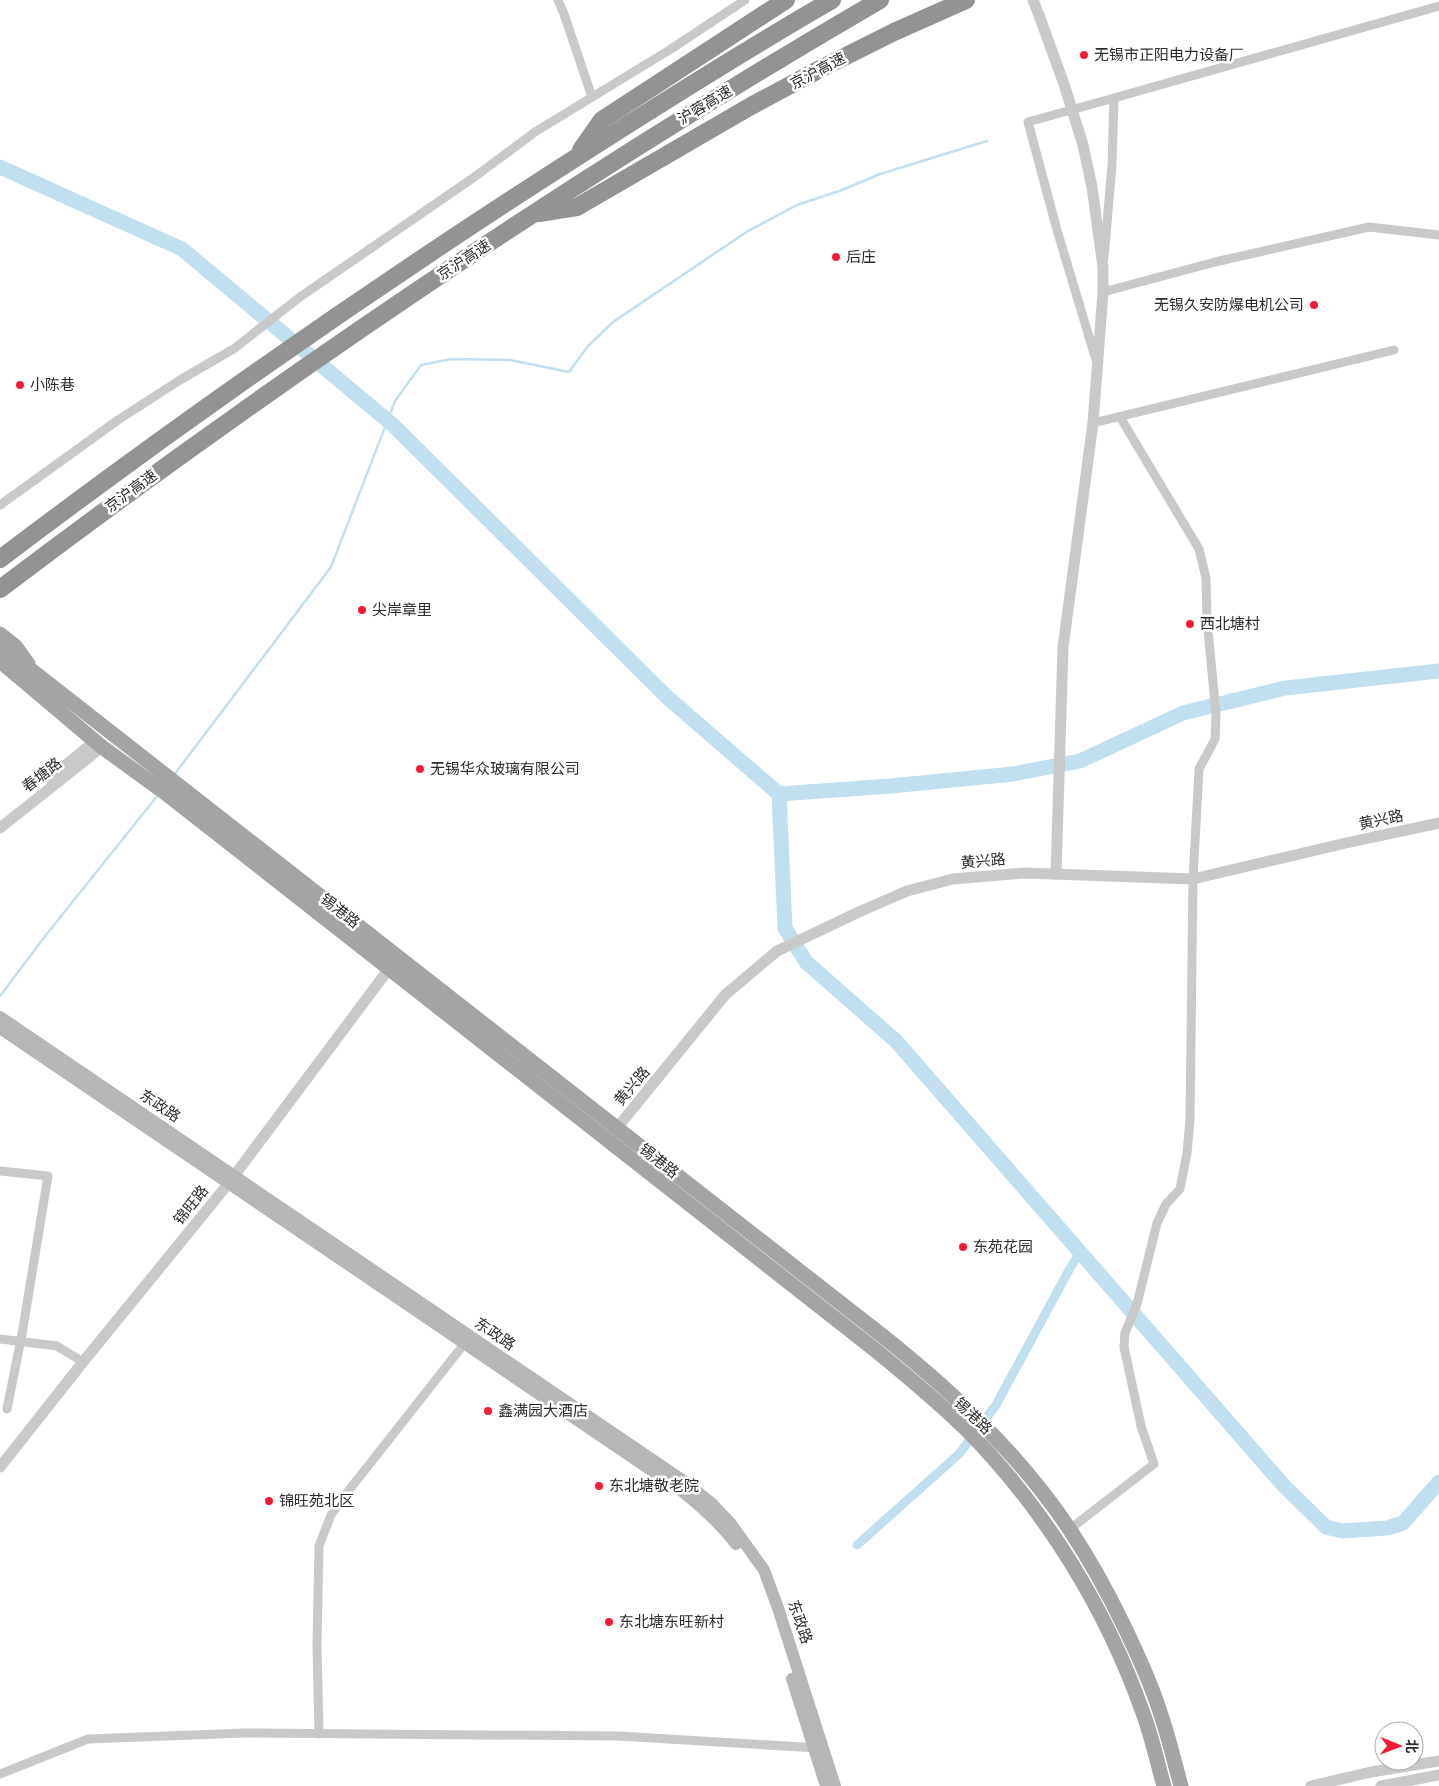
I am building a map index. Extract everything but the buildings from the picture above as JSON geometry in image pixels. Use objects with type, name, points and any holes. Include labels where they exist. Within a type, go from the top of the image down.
[{"type":"highway","name":"京沪高速","points":[[0,559],[262,367],[575,158],[602,120],[786,0]]},
{"type":"highway","name":"沪蓉高速","points":[[575,158],[832,0]]},
{"type":"highway","name":"沪蓉高速","points":[[534,213],[679,121],[880,0]]},
{"type":"highway","name":"京沪高速","points":[[0,589],[281,383],[534,213],[577,207],[735,115],[814,72],[894,32],[966,0]]},
{"type":"main road","points":[[0,634],[15,646],[27,675],[0,672]]},
{"type":"main road","name":"锡港路","points":[[0,648],[99,744],[160,780]]},
{"type":"main road","name":"锡港路","points":[[0,661],[27,675],[394,963],[903,1373],[965,1429],[1032,1506],[1084,1585],[1125,1665],[1144,1714],[1164,1786]]},
{"type":"main road","name":"锡港路","points":[[394,963],[617,1128],[914,1361],[976,1417],[1013,1457],[1070,1529],[1099,1577],[1140,1658],[1159,1709],[1181,1786]]},
{"type":"main road","name":"东政路","points":[[0,1017],[231,1180]]},
{"type":"main road","name":"东政路","points":[[0,1028],[231,1180],[467,1340],[682,1491],[706,1511],[726,1530],[756,1574],[819,1748],[835,1786]]},
{"type":"main road","name":"东政路","points":[[819,1748],[826,1786]]},
{"type":"street","points":[[558,0],[592,97]]},
{"type":"street","points":[[0,505],[118,420],[180,380],[235,348],[300,297],[473,178],[535,132],[671,49],[745,0]]},
{"type":"street","points":[[1033,0],[1064,84],[1083,145],[1092,187],[1103,268]]},
{"type":"street","points":[[1097,362],[1057,230],[1028,122],[1439,6]]},
{"type":"street","points":[[1056,874],[1063,647],[1093,423],[1112,165],[1114,98]]},
{"type":"street","points":[[1103,292],[1215,262],[1369,227],[1439,235]]},
{"type":"street","points":[[1093,423],[1394,350]]},
{"type":"street","points":[[1070,1529],[1154,1464],[1141,1426],[1124,1347],[1126,1333],[1137,1304],[1157,1223],[1166,1204],[1180,1190],[1187,1153],[1190,1120],[1193,878],[1199,769],[1215,739],[1216,714],[1207,619],[1206,578],[1199,550],[1120,417]]},
{"type":"street","name":"春塘路","points":[[0,818],[99,744]]},
{"type":"street","name":"春塘路","points":[[0,828],[99,744]]},
{"type":"street","name":"黄兴路","points":[[617,1128],[725,996],[777,951],[907,892],[954,879],[1025,872],[1131,878],[1193,878],[1346,842],[1439,823]]},
{"type":"street","name":"锦旺路","points":[[0,1467],[231,1180],[394,963]]},
{"type":"street","points":[[0,1170],[48,1176],[20,1341],[6,1409]]},
{"type":"street","points":[[0,1339],[57,1346],[83,1362]]},
{"type":"street","points":[[319,1734],[317,1645],[318,1546],[331,1516],[346,1494],[467,1340]]},
{"type":"street","points":[[0,1774],[88,1739],[245,1733],[619,1736],[819,1748]]},
{"type":"street","points":[[1311,1786],[1371,1772],[1439,1761]]},
{"type":"street","points":[[1381,1786],[1439,1775]]},
{"type":"waterway","points":[[174,775],[331,567],[395,401],[421,365],[451,359],[510,360],[569,372],[588,346],[613,322],[748,231],[797,205],[842,190],[880,174],[987,141]]},
{"type":"waterway","points":[[0,167],[182,249],[393,425],[668,698],[779,794],[785,928],[806,962],[896,1041],[1284,1486],[1326,1527],[1342,1531],[1387,1528],[1403,1523],[1439,1482]]},
{"type":"waterway","points":[[779,794],[891,786],[1013,774],[1080,761],[1183,713],[1285,688],[1439,671]]},
{"type":"waterway","points":[[0,996],[46,935],[158,795]]},
{"type":"waterway","points":[[857,1545],[959,1454],[996,1405],[1080,1252]]},
{"type":"place","name":"无锡市正阳电力设备厂","points":[[1084,55]]},
{"type":"place","name":"后庄","points":[[836,257]]},
{"type":"place","name":"无锡久安防爆电机公司","points":[[1314,305]]},
{"type":"place","name":"小陈巷","points":[[20,385]]},
{"type":"place","name":"尖岸章里","points":[[362,610]]},
{"type":"place","name":"西北塘村","points":[[1190,624]]},
{"type":"place","name":"无锡华众玻璃有限公司","points":[[420,769]]},
{"type":"place","name":"东苑花园","points":[[963,1247]]},
{"type":"place","name":"鑫满园大酒店","points":[[488,1411]]},
{"type":"place","name":"东北塘敬老院","points":[[599,1486]]},
{"type":"place","name":"锦旺苑北区","points":[[269,1501]]},
{"type":"place","name":"东北塘东旺新村","points":[[609,1622]]}]
